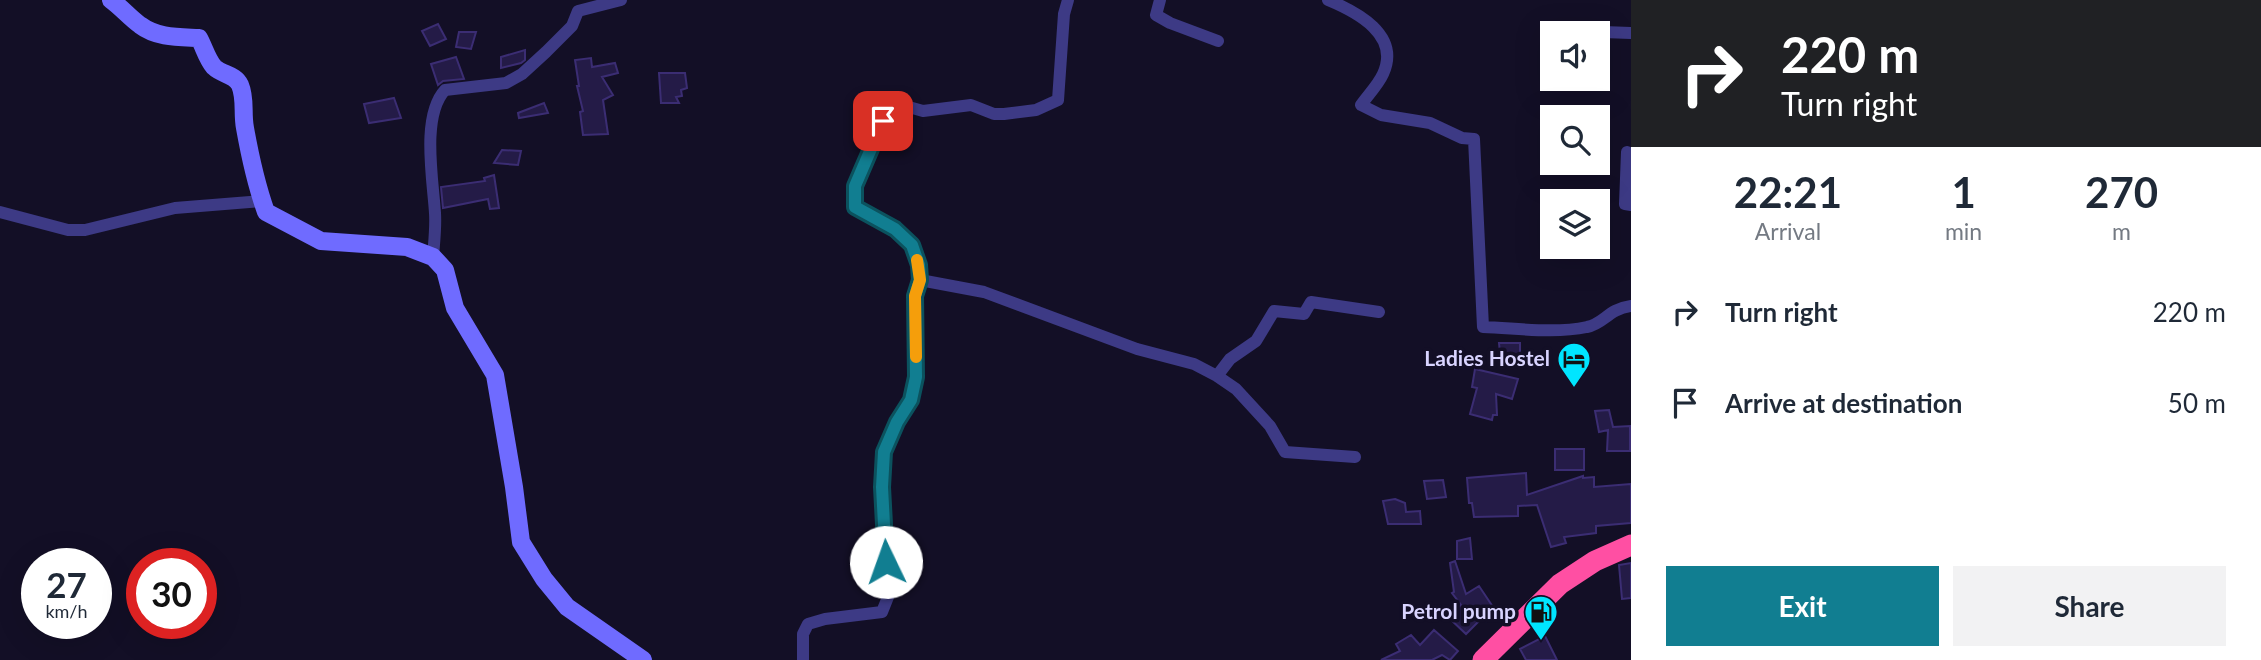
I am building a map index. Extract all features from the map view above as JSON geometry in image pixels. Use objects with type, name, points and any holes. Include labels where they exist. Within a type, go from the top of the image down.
[{"type":"highway","points":[[1483,660],[1560,584],[1595,561],[1631,545]]},
{"type":"street","points":[[111,0],[150,31],[161,35],[199,38],[214,66],[235,77],[244,96],[245,128],[253,172],[266,212],[321,241],[407,247],[433,257],[445,270],[455,307],[495,375],[521,542],[544,579],[567,607],[643,660]]},
{"type":"street","points":[[433,257],[435,216],[431,177],[432,116],[437,99],[445,90],[506,83],[522,74],[546,52],[572,26],[578,11],[621,0]]},
{"type":"street","points":[[803,660],[803,634],[808,624],[825,619],[882,612],[888,597],[882,487],[884,452],[897,422],[911,400],[916,377],[915,296],[920,280],[919,265],[912,245],[895,229],[855,207],[855,186],[891,102],[923,111],[971,105],[994,114],[1004,114],[1037,110],[1058,100],[1064,14],[1068,0]]},
{"type":"street","points":[[1160,0],[1156,15],[1217,41]]},
{"type":"street","points":[[1328,0],[1368,21],[1382,34],[1387,55],[1384,73],[1361,105],[1381,116],[1430,123],[1462,138],[1474,139],[1483,327],[1591,327],[1617,308],[1631,306]]},
{"type":"street","points":[[1610,32],[1631,33]]},
{"type":"street","points":[[1627,152],[1625,204],[1631,205]]},
{"type":"street","points":[[0,212],[68,230],[85,230],[175,208],[262,201]]},
{"type":"street","points":[[920,280],[984,292],[1137,349],[1194,365],[1236,389],[1270,426],[1285,452],[1355,457]]},
{"type":"street","points":[[1217,376],[1230,359],[1256,341],[1274,310],[1304,314],[1311,302],[1379,312]]},
{"type":"building","points":[[438,24],[446,39],[430,46],[422,31]]},
{"type":"building","points":[[459,32],[476,32],[471,49],[456,47]]},
{"type":"building","points":[[525,50],[525,60],[521,63],[501,68],[501,57]]},
{"type":"building","points":[[456,57],[464,79],[443,81],[438,85],[431,64]]},
{"type":"building","points":[[591,58],[592,67],[615,63],[618,73],[602,77],[613,95],[603,100],[608,134],[583,135],[580,112],[583,111],[575,60]]},
{"type":"building","points":[[659,73],[685,73],[687,88],[681,90],[682,96],[676,97],[679,103],[661,103]]},
{"type":"building","points":[[394,98],[401,118],[369,123],[364,104]]},
{"type":"building","points":[[544,103],[548,113],[519,118],[518,113]]},
{"type":"building","points":[[502,150],[521,151],[518,165],[494,163]]},
{"type":"building","points":[[494,175],[499,208],[490,209],[488,199],[443,208],[441,187],[485,181],[484,178]]},
{"type":"building","points":[[1499,343],[1520,343],[1520,362],[1501,362]]},
{"type":"building","points":[[1475,369],[1518,379],[1512,399],[1496,394],[1497,415],[1493,415],[1492,420],[1470,414],[1477,388],[1472,387]]},
{"type":"building","points":[[1609,410],[1613,427],[1630,426],[1630,451],[1607,451],[1608,430],[1599,432],[1595,411]]},
{"type":"building","points":[[1555,449],[1584,449],[1584,470],[1555,470]]},
{"type":"building","points":[[1526,473],[1527,495],[1583,476],[1594,477],[1594,487],[1631,484],[1631,523],[1596,526],[1596,533],[1564,537],[1566,543],[1551,547],[1537,505],[1518,506],[1518,516],[1474,517],[1472,503],[1469,503],[1467,478]]},
{"type":"building","points":[[1443,480],[1446,497],[1427,499],[1424,481]]},
{"type":"building","points":[[1395,499],[1405,503],[1406,512],[1420,511],[1421,524],[1388,524],[1383,501]]},
{"type":"building","points":[[1470,538],[1472,559],[1457,559],[1457,541]]},
{"type":"building","points":[[1455,561],[1466,594],[1479,586],[1495,610],[1486,621],[1483,617],[1466,634],[1448,617],[1461,605],[1452,593],[1450,563]]},
{"type":"building","points":[[1631,563],[1631,598],[1622,599],[1619,565]]},
{"type":"building","points":[[1434,630],[1458,651],[1450,660],[1442,655],[1432,660],[1381,660],[1400,651],[1396,644],[1411,635],[1420,645]]},
{"type":"building","name":"Petrol pump","points":[[1545,636],[1557,660],[1526,660],[1520,649]]},
{"type":"slow traffic","points":[[916,357],[915,296],[920,280],[917,260]]},
{"type":"place","name":"Ladies Hostel","points":[[1574,389]]},
{"type":"place","name":"Petrol pump","points":[[1541,642]]},
{"type":"route","points":[[883,121],[855,186],[855,207],[895,229],[912,245],[919,265],[920,280],[915,296],[916,377],[911,400],[897,422],[884,452],[882,487],[886,562]]}]
